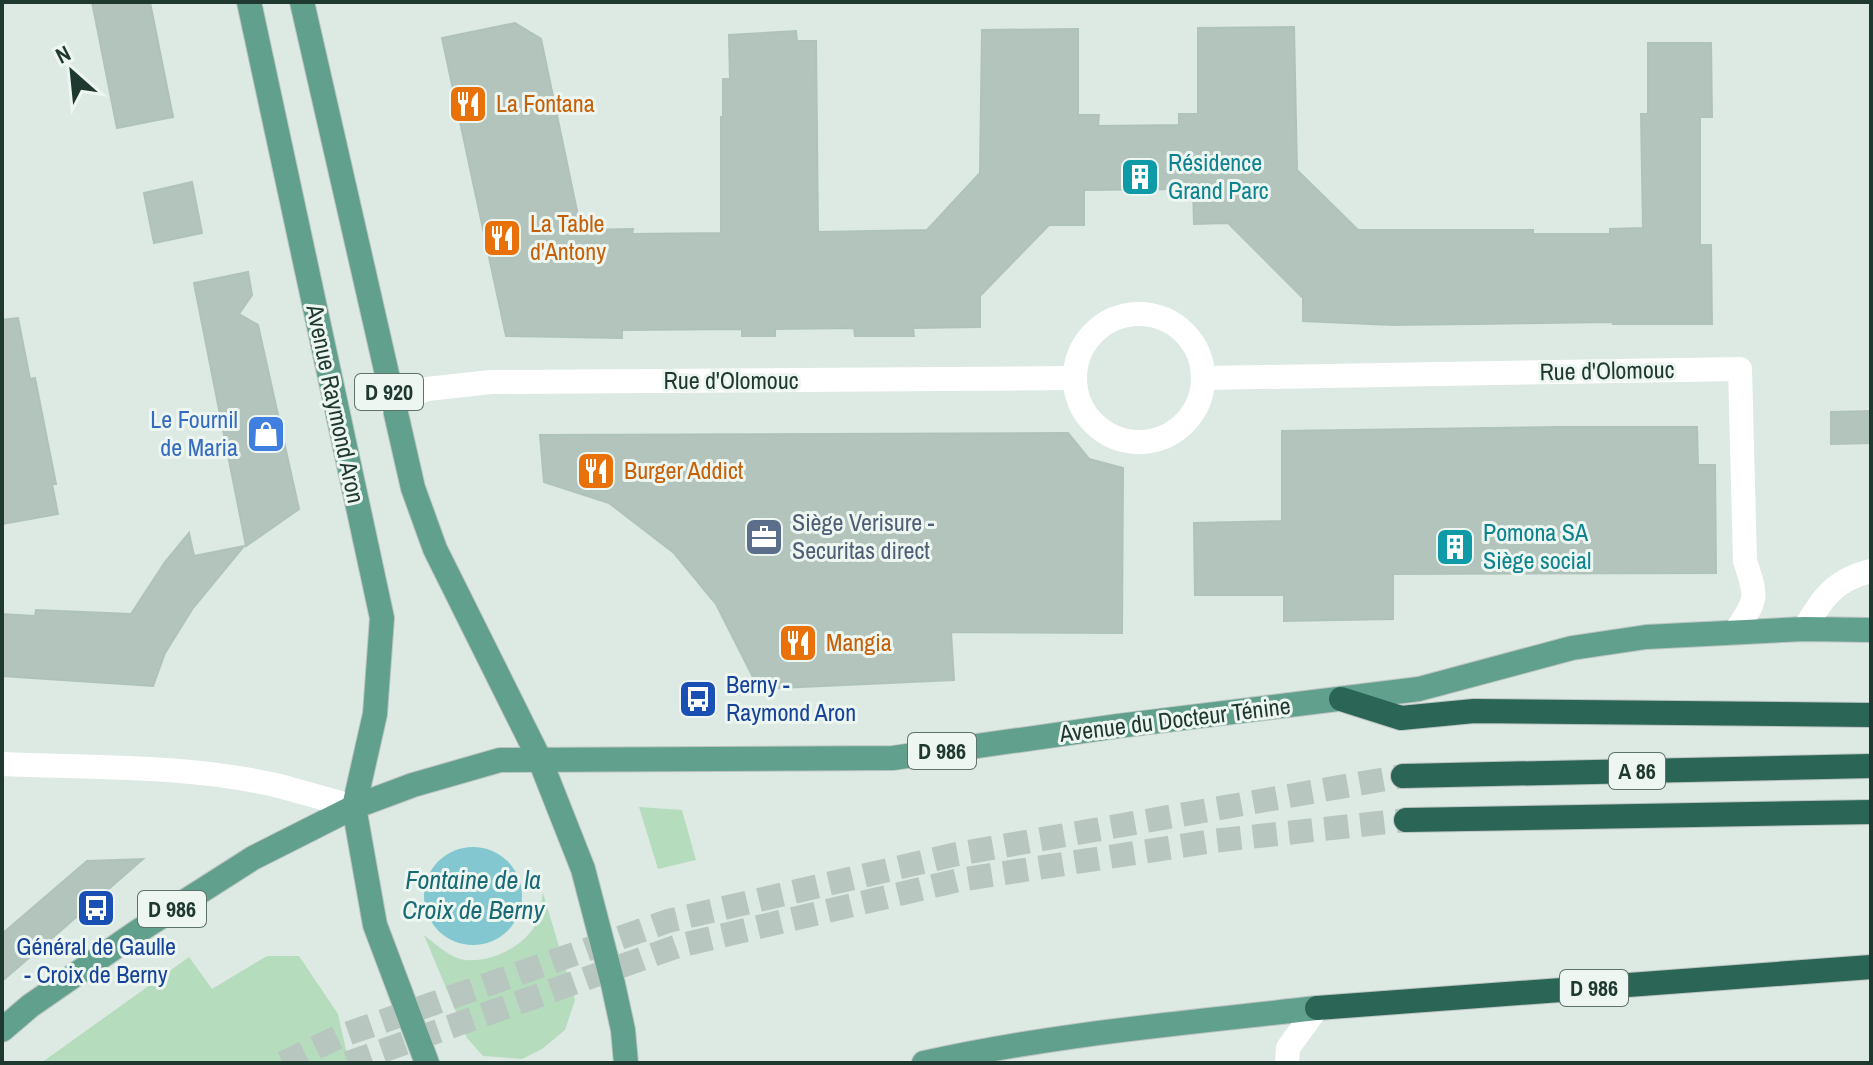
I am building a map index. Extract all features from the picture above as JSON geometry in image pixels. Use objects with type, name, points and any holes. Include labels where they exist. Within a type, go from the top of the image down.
[{"type":"highway","points":[[1341,699],[1401,718],[1474,711],[1871,715]]},
{"type":"highway","name":"A 86","points":[[1403,776],[1871,766]]},
{"type":"highway","name":"A 86","points":[[1406,820],[1871,812]]},
{"type":"highway","name":"D 986","points":[[1317,1008],[1871,967]]},
{"type":"main road","name":"Avenue Raymond Aron","points":[[249,2],[382,618],[375,714],[354,807]]},
{"type":"main road","name":"D 920","points":[[302,2],[391,404],[413,488],[435,549],[540,760],[583,869],[613,984],[626,1063]]},
{"type":"main road","name":"Avenue du Docteur Ténine","points":[[540,760],[893,758],[1118,726],[1419,689],[1572,648],[1646,637],[1804,629],[1871,630]]},
{"type":"main road","name":"D 986","points":[[2,1030],[30,1006],[125,940],[253,858],[354,807],[413,785],[500,760],[540,760]]},
{"type":"main road","name":"D 920","points":[[354,807],[375,925],[427,1063]]},
{"type":"main road","name":"D 986","points":[[924,1063],[967,1053],[1094,1035],[1317,1008]]},
{"type":"street","points":[[1139,314],[1159,317],[1177,326],[1191,341],[1200,358],[1203,378],[1200,397],[1192,415],[1160,439],[1140,442],[1120,440],[1102,431],[1088,417],[1078,398],[1075,378],[1078,359],[1087,340],[1111,322],[1139,314]]},
{"type":"street","name":"Rue d'Olomouc","points":[[1203,378],[1740,369],[1745,561],[1755,589],[1755,602],[1735,632]]},
{"type":"street","name":"Rue d'Olomouc","points":[[391,404],[427,389],[491,382],[1075,378]]},
{"type":"street","points":[[1804,629],[1824,596],[1853,576],[1871,571]]},
{"type":"street","points":[[2,764],[168,771],[224,777],[270,784],[354,807]]},
{"type":"street","points":[[1287,1063],[1288,1048],[1317,1008]]},
{"type":"green space","points":[[639,807],[682,810],[696,860],[658,869]]},
{"type":"green space","points":[[543,893],[575,1000],[565,1030],[542,1049],[522,1059],[483,1056],[467,1038],[424,935],[460,959],[492,957],[513,947],[530,933],[537,921]]},
{"type":"green space","points":[[267,956],[299,956],[338,1014],[349,1063],[41,1063],[189,957],[212,989]]},
{"type":"water","name":"Fontaine de la Croix de Berny","points":[[473,847],[492,851],[508,861],[518,877],[522,896],[518,915],[508,931],[492,941],[473,945],[454,941],[438,931],[428,915],[424,896],[428,877],[438,861],[454,851]]},
{"type":"building","points":[[92,2],[150,2],[173,117],[117,128]]},
{"type":"building","name":"Résidence Grand Parc","points":[[515,23],[541,39],[581,230],[633,229],[632,234],[721,233],[721,117],[723,79],[730,79],[729,35],[796,31],[797,41],[816,41],[818,232],[927,230],[980,173],[982,30],[1078,29],[1078,115],[1099,115],[1098,126],[1179,125],[1179,114],[1198,114],[1198,28],[1294,27],[1297,170],[1358,230],[1533,230],[1533,234],[1610,234],[1610,229],[1643,228],[1641,114],[1648,114],[1648,43],[1711,43],[1712,117],[1700,117],[1700,245],[1711,245],[1712,324],[1393,325],[1303,321],[1303,298],[1228,223],[1194,224],[1193,189],[1084,190],[1084,225],[1049,225],[980,296],[980,327],[913,328],[914,336],[855,336],[854,328],[775,329],[775,336],[742,336],[742,329],[622,330],[622,338],[506,336],[442,38]]},
{"type":"building","points":[[192,182],[202,233],[154,243],[144,193]]},
{"type":"building","points":[[248,272],[252,295],[239,314],[258,325],[299,509],[246,546],[194,283]]},
{"type":"building","points":[[18,318],[30,379],[35,378],[56,484],[52,484],[58,514],[2,524],[2,320]]},
{"type":"building","points":[[1871,411],[1871,443],[1831,444],[1831,412]]},
{"type":"building","name":"Pomona SA Siège social","points":[[1697,427],[1698,465],[1715,465],[1716,573],[1393,574],[1393,619],[1284,621],[1284,595],[1195,595],[1194,523],[1282,521],[1282,431]]},
{"type":"building","points":[[1068,433],[1089,459],[1123,468],[1122,633],[951,632],[954,680],[759,689],[716,604],[674,553],[609,503],[544,482],[540,435]]},
{"type":"building","points":[[189,533],[194,556],[244,546],[193,608],[165,653],[153,686],[2,676],[2,614],[35,616],[36,610],[131,614],[165,562]]},
{"type":"building","points":[[143,859],[2,981],[2,934],[87,861]]},
{"type":"tunnel","points":[[283,1063],[338,1037],[668,921],[957,854],[1403,776]]},
{"type":"tunnel","points":[[348,1063],[678,946],[959,880],[1213,841],[1406,820]]},
{"type":"place","name":"La Fontana","points":[[468,104]]},
{"type":"place","name":"Résidence Grand Parc","points":[[1140,177]]},
{"type":"place","name":"La Table d'Antony","points":[[502,238]]},
{"type":"place","name":"Le Fournil de Maria","points":[[266,434]]},
{"type":"place","name":"Burger Addict","points":[[596,471]]},
{"type":"place","name":"Siège Verisure - Securitas direct","points":[[764,537]]},
{"type":"place","name":"Pomona SA Siège social","points":[[1455,547]]},
{"type":"place","name":"Mangia","points":[[798,643]]},
{"type":"place","name":"Berny - Raymond Aron","points":[[698,699]]},
{"type":"place","name":"Général de Gaulle - Croix de Berny","points":[[96,908]]}]
